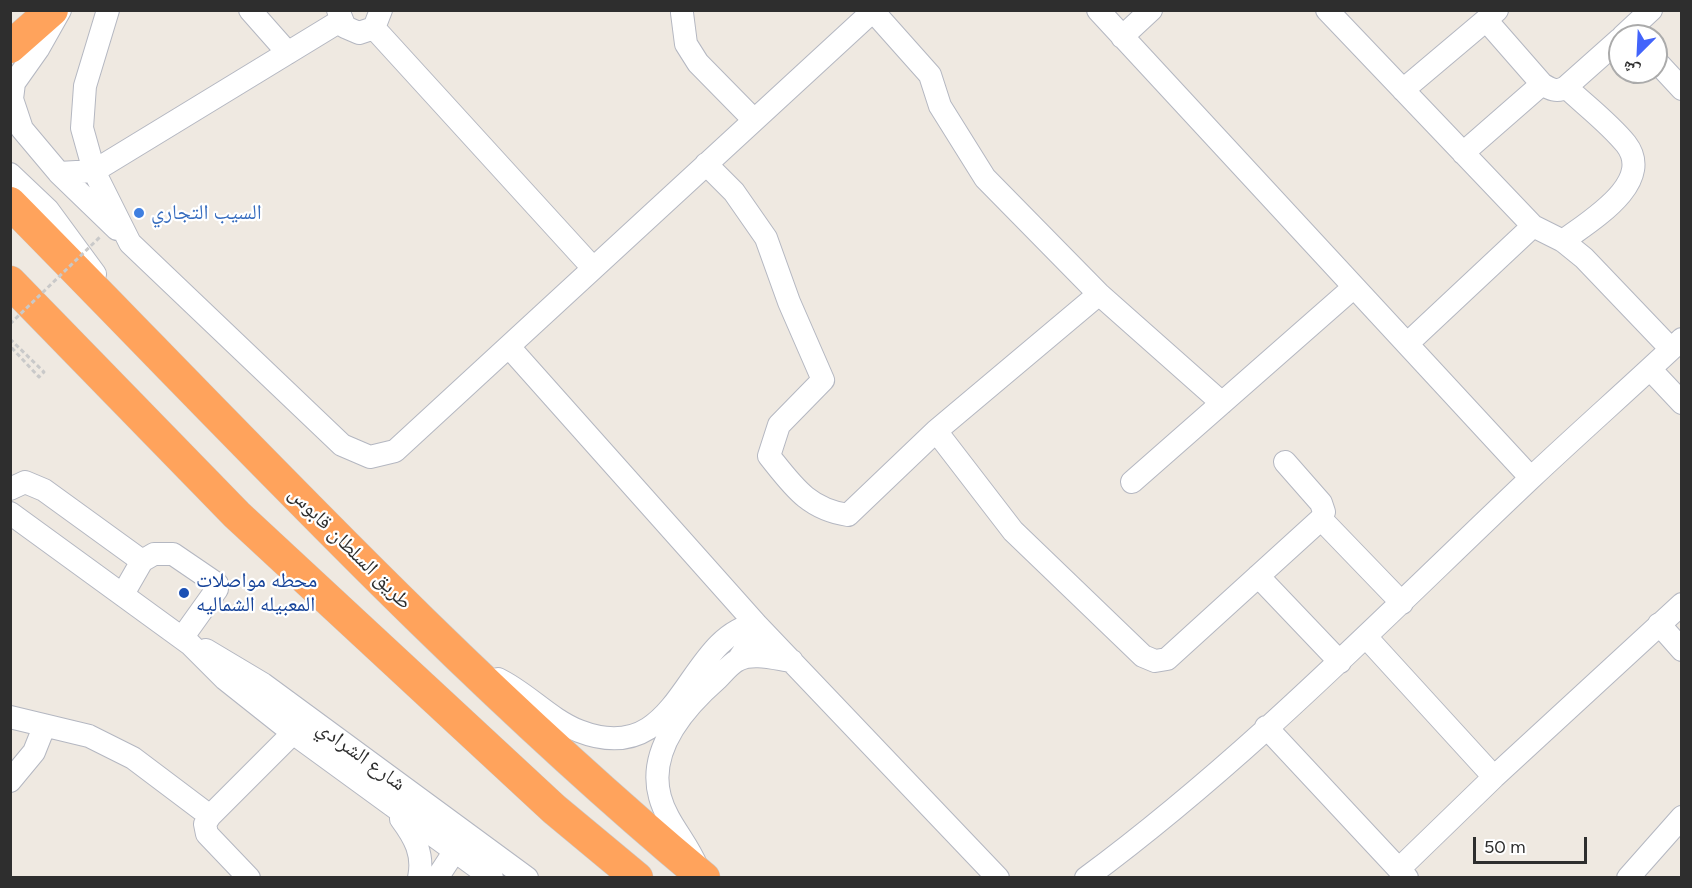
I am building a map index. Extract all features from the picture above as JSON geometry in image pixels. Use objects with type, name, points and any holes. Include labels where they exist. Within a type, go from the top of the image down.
[{"type":"highway","points":[[10,47],[52,10]]},
{"type":"highway","name":"طريق السلطان قابوس","points":[[10,203],[397,597],[599,787],[702,876]]},
{"type":"highway","points":[[10,282],[237,515],[554,809],[637,878]]},
{"type":"street","points":[[60,10],[38,49],[14,83],[12,99],[22,129],[59,173],[342,445],[370,458],[395,451],[510,348],[593,268],[873,11],[930,75],[940,106],[985,178],[1099,294],[1222,403]]},
{"type":"street","points":[[108,10],[84,97],[82,128],[94,171],[130,243]]},
{"type":"street","points":[[250,10],[288,53]]},
{"type":"street","points":[[1098,10],[1531,478]]},
{"type":"street","points":[[1122,37],[1151,10]]},
{"type":"street","points":[[1086,878],[1129,846],[1367,638],[1531,478],[1676,344],[1584,258],[1563,241],[1533,226],[1327,10]]},
{"type":"street","points":[[1638,24],[1651,10]]},
{"type":"street","points":[[686,11],[686,44],[698,63],[754,120]]},
{"type":"street","points":[[1403,90],[1491,15],[1542,84],[1556,90],[1566,87],[1608,51]]},
{"type":"street","points":[[59,173],[94,171],[288,53],[339,16],[351,32],[367,32],[378,19],[593,268]]},
{"type":"street","points":[[1668,74],[1682,89]]},
{"type":"street","points":[[1462,153],[1542,84]]},
{"type":"street","points":[[1563,241],[1612,203],[1626,188],[1634,168],[1627,146],[1566,87]]},
{"type":"street","points":[[706,164],[734,192],[766,238],[789,302],[823,380],[779,425],[769,456],[801,495],[827,512],[848,515],[936,431],[1099,294]]},
{"type":"street","points":[[10,174],[48,210],[92,269],[121,315]]},
{"type":"street","points":[[1407,344],[1533,226]]},
{"type":"street","points":[[1132,482],[1354,287]]},
{"type":"street","points":[[10,298],[99,388],[131,406]]},
{"type":"street","points":[[510,348],[756,624],[998,878]]},
{"type":"street","points":[[1650,369],[1682,403]]},
{"type":"street","points":[[936,431],[1013,531],[1143,656],[1155,661],[1167,659],[1322,519]]},
{"type":"street","points":[[1285,462],[1322,503],[1322,519],[1402,603]]},
{"type":"street","points":[[10,489],[25,482],[44,490],[142,561]]},
{"type":"street","name":"شارع الشرادي","points":[[10,513],[186,641],[225,679],[293,733],[382,798],[526,878]]},
{"type":"street","points":[[123,594],[142,561],[154,554],[173,554],[217,584],[217,589],[186,641]]},
{"type":"street","points":[[1258,576],[1340,662]]},
{"type":"street","points":[[721,643],[729,619],[726,589]]},
{"type":"street","points":[[1266,728],[1403,873],[1494,777],[1682,604]]},
{"type":"street","points":[[472,667],[501,681],[578,731],[614,739],[635,735],[648,729],[660,719],[721,643],[745,626],[756,624]]},
{"type":"street","points":[[702,876],[690,849],[672,822],[660,797],[660,758],[674,725],[706,688],[738,660],[755,635],[756,624]]},
{"type":"street","points":[[1659,624],[1682,650]]},
{"type":"street","points":[[1367,638],[1494,777]]},
{"type":"street","name":"شارع الشرادي","points":[[186,641],[221,657],[249,675],[454,837],[492,878]]},
{"type":"street","points":[[738,660],[758,656],[792,661]]},
{"type":"street","points":[[10,717],[89,736],[133,758],[210,816]]},
{"type":"street","points":[[10,781],[34,752],[44,727]]},
{"type":"street","points":[[249,878],[207,834],[205,824],[210,816],[293,733]]},
{"type":"street","points":[[382,798],[414,838],[421,859],[421,878]]},
{"type":"street","points":[[1628,878],[1682,817]]},
{"type":"street","points":[[421,878],[454,837]]},
{"type":"street","points":[[438,878],[454,837]]},
{"type":"path","points":[[10,324],[101,236]]},
{"type":"path","points":[[10,339],[44,372],[39,377],[10,346]]},
{"type":"place","name":"السيب التجاري","points":[[139,213]]},
{"type":"place","name":"محطه مواصلات المعبيله الشماليه","points":[[184,593]]}]
